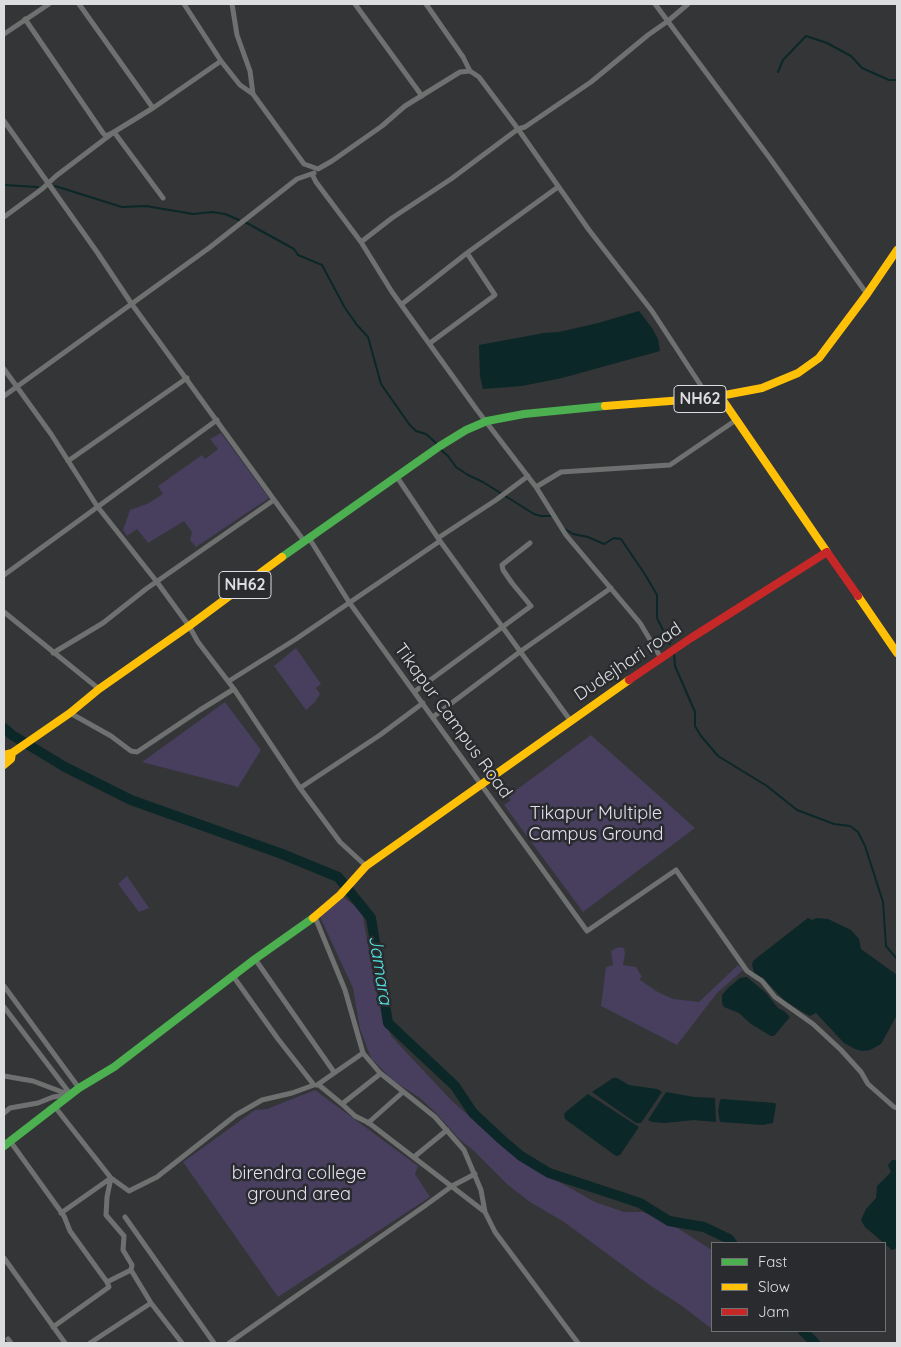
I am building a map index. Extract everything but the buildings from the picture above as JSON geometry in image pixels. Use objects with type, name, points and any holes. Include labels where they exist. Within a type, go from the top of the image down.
[{"type":"street","points":[[4,34],[49,4]]},
{"type":"street","points":[[79,4],[153,108]]},
{"type":"street","points":[[184,4],[221,61],[240,85],[254,94],[304,164],[318,169]]},
{"type":"street","points":[[232,4],[237,34],[250,71],[254,94]]},
{"type":"street","points":[[355,4],[422,96]]},
{"type":"street","points":[[426,4],[463,57],[470,71],[479,77],[558,187],[652,311],[709,398]]},
{"type":"street","points":[[655,4],[867,294]]},
{"type":"street","points":[[361,242],[518,129],[531,123],[591,82],[688,4]]},
{"type":"street","points":[[25,19],[102,133],[106,136],[153,108],[221,61]]},
{"type":"street","points":[[4,396],[208,248],[288,186],[332,162],[382,126],[404,106],[460,72],[470,71]]},
{"type":"street","name":"Tikapur Campus Road","points":[[4,122],[98,252],[131,303],[306,539],[349,602],[587,931],[676,870],[747,972],[762,981],[775,997],[813,1024],[841,1050],[861,1072],[868,1084],[897,1108]]},
{"type":"street","points":[[4,217],[114,132]]},
{"type":"street","points":[[114,132],[163,198]]},
{"type":"street","points":[[312,174],[430,344],[536,487],[566,536],[640,623],[661,658]]},
{"type":"street","points":[[402,304],[467,253],[558,187]]},
{"type":"street","name":"NH62","points":[[4,764],[11,759],[10,753],[70,713],[100,689],[306,539],[466,430],[487,421],[524,414],[709,398],[762,388],[798,373],[819,358],[897,250]]},
{"type":"street","points":[[430,344],[495,295],[467,253]]},
{"type":"street","points":[[4,368],[97,506],[189,626],[198,642],[234,689],[300,788],[340,842],[366,866]]},
{"type":"street","points":[[68,461],[186,378]]},
{"type":"street","points":[[720,396],[897,653]]},
{"type":"street","points":[[4,575],[217,420]]},
{"type":"street","points":[[536,487],[561,472],[670,466],[736,420]]},
{"type":"street","points":[[229,682],[296,639],[528,476]]},
{"type":"street","points":[[396,477],[570,720]]},
{"type":"street","points":[[53,652],[102,623],[130,600],[271,502]]},
{"type":"street","points":[[414,692],[531,606],[512,583],[503,570],[502,565],[530,543]]},
{"type":"street","name":"Dudejhari road","points":[[7,1143],[79,1088],[114,1067],[314,916],[340,895],[366,866],[570,720],[661,658],[828,552]]},
{"type":"street","points":[[433,717],[521,651],[611,588]]},
{"type":"street","points":[[4,612],[100,689]]},
{"type":"street","points":[[70,713],[137,752],[234,689]]},
{"type":"street","points":[[300,788],[380,735],[423,703]]},
{"type":"street","points":[[314,916],[345,990],[363,1053],[380,1074],[435,1117],[464,1150],[475,1174],[486,1212],[495,1232],[578,1343]]},
{"type":"street","points":[[255,959],[334,1072]]},
{"type":"street","points":[[233,976],[278,1039],[316,1085],[486,1212]]},
{"type":"street","points":[[4,986],[79,1088]]},
{"type":"street","points":[[4,1007],[71,1095]]},
{"type":"street","points":[[55,1107],[111,1178],[129,1191],[156,1177],[236,1115],[262,1100],[316,1085],[363,1053]]},
{"type":"street","points":[[342,1104],[380,1074]]},
{"type":"street","points":[[4,1076],[33,1081],[71,1095]]},
{"type":"street","points":[[368,1123],[403,1092]]},
{"type":"street","points":[[4,1113],[10,1108],[38,1103],[53,1097],[71,1095]]},
{"type":"street","points":[[414,1157],[447,1130]]},
{"type":"street","points":[[7,1143],[61,1213],[70,1231],[109,1287],[53,1327]]},
{"type":"street","points":[[229,1343],[452,1186],[475,1174]]},
{"type":"street","points":[[61,1213],[111,1178]]},
{"type":"street","points":[[111,1178],[106,1215],[124,1236],[123,1250],[132,1262],[131,1270],[151,1303],[182,1343]]},
{"type":"street","points":[[124,1217],[214,1343]]},
{"type":"street","points":[[4,1258],[65,1343]]},
{"type":"street","points":[[107,1282],[131,1270]]},
{"type":"street","points":[[90,1343],[151,1303]]},
{"type":"green space","points":[[221,433],[269,498],[196,547],[190,540],[192,532],[184,521],[148,543],[137,529],[127,536],[123,530],[130,510],[147,504],[163,494],[158,486],[202,455],[205,459],[218,449],[210,439]]},
{"type":"green space","points":[[296,648],[321,684],[316,688],[320,694],[315,702],[306,710],[274,666]]},
{"type":"green space","points":[[225,702],[261,750],[238,787],[142,762]]},
{"type":"green space","name":"Tikapur Multiple Campus Ground","points":[[591,735],[695,828],[583,912],[504,805],[511,800],[508,796]]},
{"type":"green space","points":[[127,876],[149,908],[139,912],[118,884]]},
{"type":"green space","points":[[342,896],[362,911],[376,992],[391,1036],[452,1101],[502,1145],[527,1164],[595,1202],[624,1212],[643,1212],[679,1229],[711,1249],[711,1328],[564,1222],[530,1202],[508,1185],[474,1151],[459,1139],[420,1098],[392,1080],[371,1058],[360,1029],[353,988],[320,917]]},
{"type":"green space","points":[[618,947],[624,948],[623,965],[636,967],[642,977],[639,979],[656,991],[673,999],[699,1002],[738,965],[743,970],[717,993],[677,1045],[601,1006],[606,967],[613,965],[611,951]]},
{"type":"green space","name":"birendra college ground area","points":[[315,1090],[418,1166],[415,1174],[430,1197],[278,1297],[183,1162],[255,1110],[267,1109]]},
{"type":"water","points":[[639,311],[658,339],[660,351],[562,378],[522,386],[483,389],[480,376],[479,345],[559,332]]},
{"type":"water","points":[[808,918],[812,920],[817,918],[828,919],[851,930],[859,939],[861,949],[897,975],[897,1015],[881,1044],[870,1050],[862,1051],[844,1043],[816,1013],[810,1016],[801,1011],[784,1000],[763,978],[754,973],[752,964],[754,960]]},
{"type":"water","points":[[747,977],[766,993],[778,1008],[790,1017],[774,1036],[751,1024],[739,1013],[724,1007],[722,1003],[722,995],[728,988],[740,978]]},
{"type":"water","points":[[613,1078],[617,1078],[629,1085],[657,1089],[662,1092],[641,1123],[636,1123],[592,1092]]},
{"type":"water","points":[[666,1092],[694,1097],[715,1098],[716,1122],[694,1120],[665,1123],[648,1120]]},
{"type":"water","points":[[588,1094],[639,1127],[620,1155],[616,1156],[565,1119],[564,1114]]},
{"type":"water","points":[[720,1100],[775,1103],[773,1123],[763,1125],[720,1122],[718,1111]]},
{"type":"water","points":[[892,1160],[897,1160],[897,1248],[892,1250],[886,1245],[886,1242],[883,1242],[865,1227],[861,1220],[866,1209],[876,1198],[877,1186],[891,1172],[888,1165]]},
{"type":"waterway","points":[[778,72],[783,60],[806,36],[827,43],[851,56],[862,68],[889,80],[897,80]]},
{"type":"waterway","points":[[4,185],[38,187]]},
{"type":"waterway","points":[[55,186],[122,207],[146,206],[193,214],[212,212],[225,214],[239,220]]},
{"type":"waterway","points":[[245,222],[294,249],[298,255],[322,265],[345,308],[368,337],[381,384],[409,424],[416,431],[426,434],[436,443]]},
{"type":"waterway","points":[[441,450],[456,467],[468,475],[483,482],[534,514],[551,516]]},
{"type":"waterway","points":[[565,529],[573,534],[588,537],[604,544],[614,538],[621,539],[657,595],[657,618],[670,644]]},
{"type":"waterway","points":[[674,653],[675,666],[695,712],[695,726],[718,756],[767,786],[797,810],[834,824],[850,826],[858,832],[865,846],[883,902],[886,946],[897,959]]},
{"type":"waterway","name":"Jamara","points":[[4,728],[12,735],[65,767],[131,800],[282,854],[338,877],[371,918],[388,1023],[455,1086],[473,1113],[502,1140],[521,1156],[549,1173],[640,1203],[669,1221],[704,1227],[729,1239],[731,1242]]},
{"type":"waterway","name":"Jamara","points":[[804,1332],[815,1343]]},
{"type":"traffic: fast","points":[[282,557],[440,446],[466,430],[487,421],[524,414],[605,406]]},
{"type":"traffic: fast","points":[[4,1146],[79,1088],[114,1067],[255,959],[313,918]]},
{"type":"traffic: slow","points":[[605,406],[709,398],[762,388],[798,373],[819,358],[897,250]]},
{"type":"traffic: slow","points":[[720,396],[827,552]]},
{"type":"traffic: slow","points":[[4,755],[12,753],[70,713],[99,689],[189,626],[282,557]]},
{"type":"traffic: slow","points":[[858,596],[897,653]]},
{"type":"traffic: slow","points":[[313,918],[340,895],[366,866],[629,680]]},
{"type":"traffic: slow","points":[[4,765],[11,759],[12,753]]},
{"type":"traffic: jam","points":[[629,680],[691,638],[827,552],[858,596]]}]
